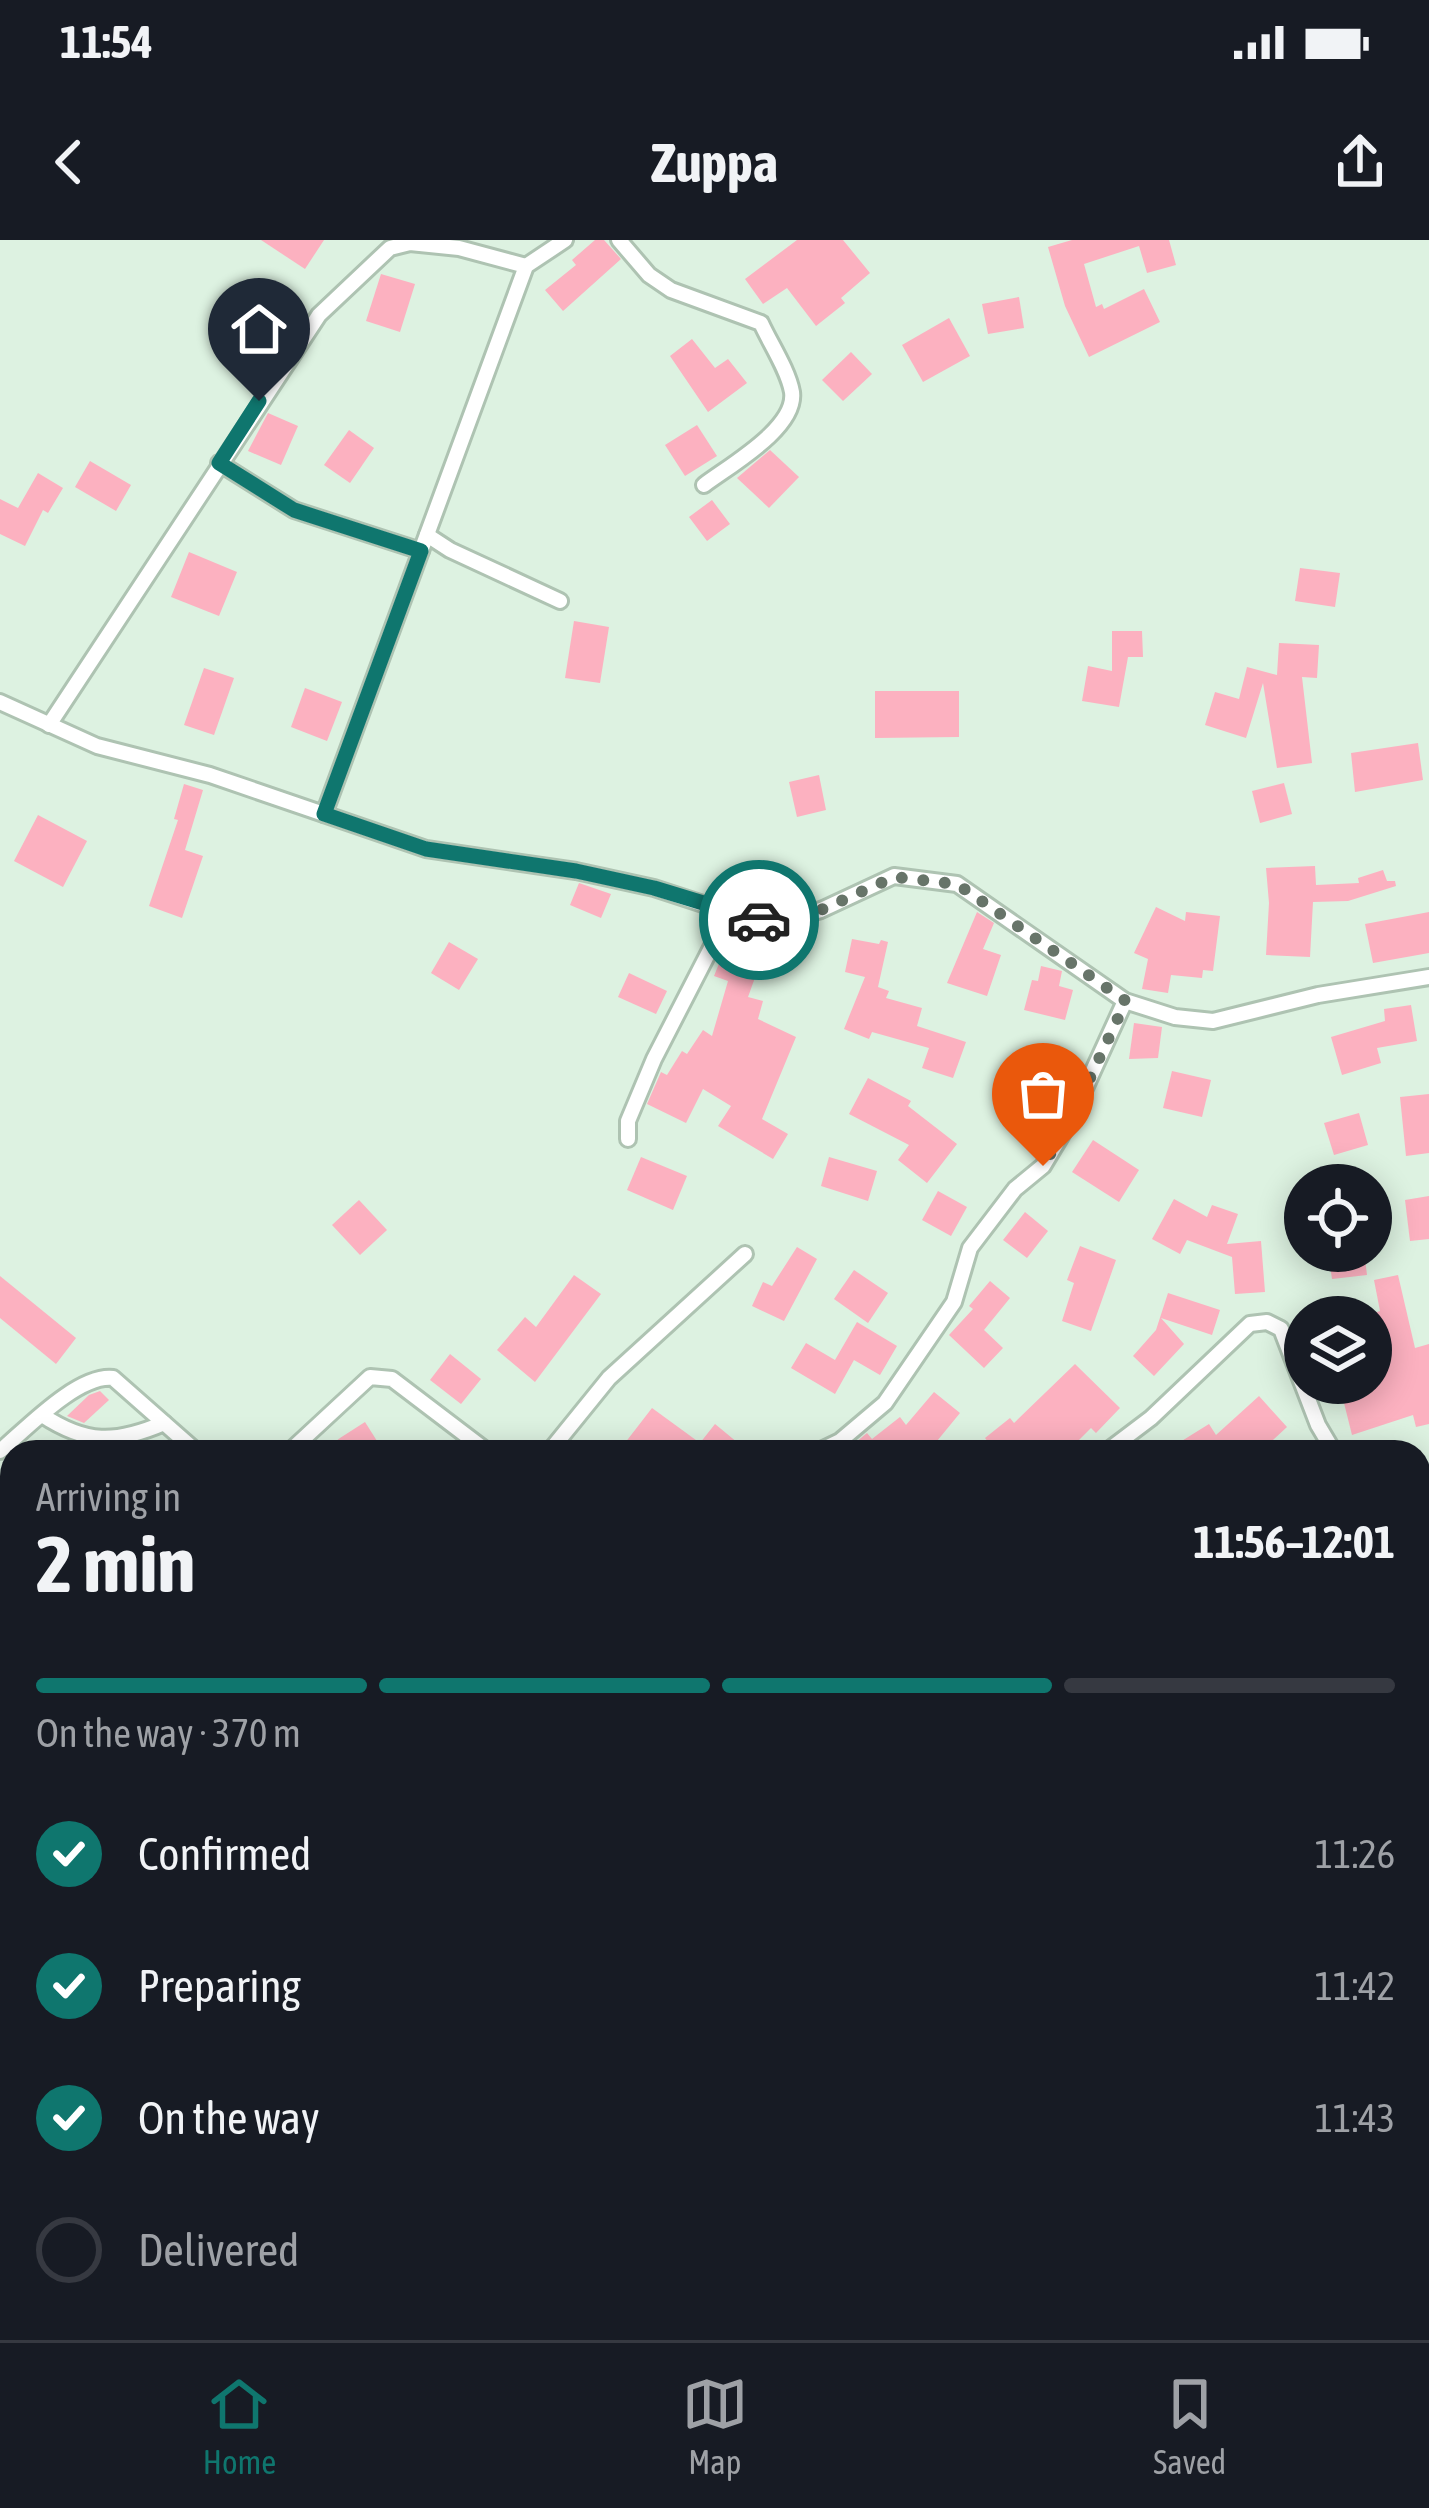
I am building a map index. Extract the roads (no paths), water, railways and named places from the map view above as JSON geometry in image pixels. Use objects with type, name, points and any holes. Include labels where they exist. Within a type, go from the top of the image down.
[{"type":"street","points":[[324,814],[526,266],[565,240]]},
{"type":"street","points":[[620,240],[649,275],[671,290],[760,323],[792,393],[788,417],[776,430],[704,485]]},
{"type":"street","points":[[49,725],[319,315],[390,248],[410,243],[459,248],[526,266]]},
{"type":"street","points":[[219,463],[294,510],[421,551]]},
{"type":"street","points":[[427,535],[560,601]]},
{"type":"street","points":[[0,702],[98,746],[210,775],[426,849],[576,871],[654,888],[752,920],[788,919],[821,910],[894,877],[957,884],[1126,1001],[1174,1017],[1213,1021],[1318,995],[1429,977]]},
{"type":"street","points":[[628,1139],[628,1121],[654,1059],[729,913]]},
{"type":"street","points":[[841,1440],[885,1403],[954,1302],[970,1248],[1015,1189],[1043,1166],[1070,1121],[1126,1001]]},
{"type":"street","points":[[559,1440],[609,1378],[746,1254]]},
{"type":"street","points":[[1122,1440],[1250,1324],[1267,1322],[1281,1329],[1327,1440]]},
{"type":"street","points":[[302,1440],[370,1377],[380,1376],[392,1379],[472,1440]]},
{"type":"street","points":[[13,1440],[74,1391],[102,1377],[113,1378],[183,1440]]},
{"type":"street","points":[[42,1415],[75,1435],[105,1439],[141,1433],[164,1423]]}]
